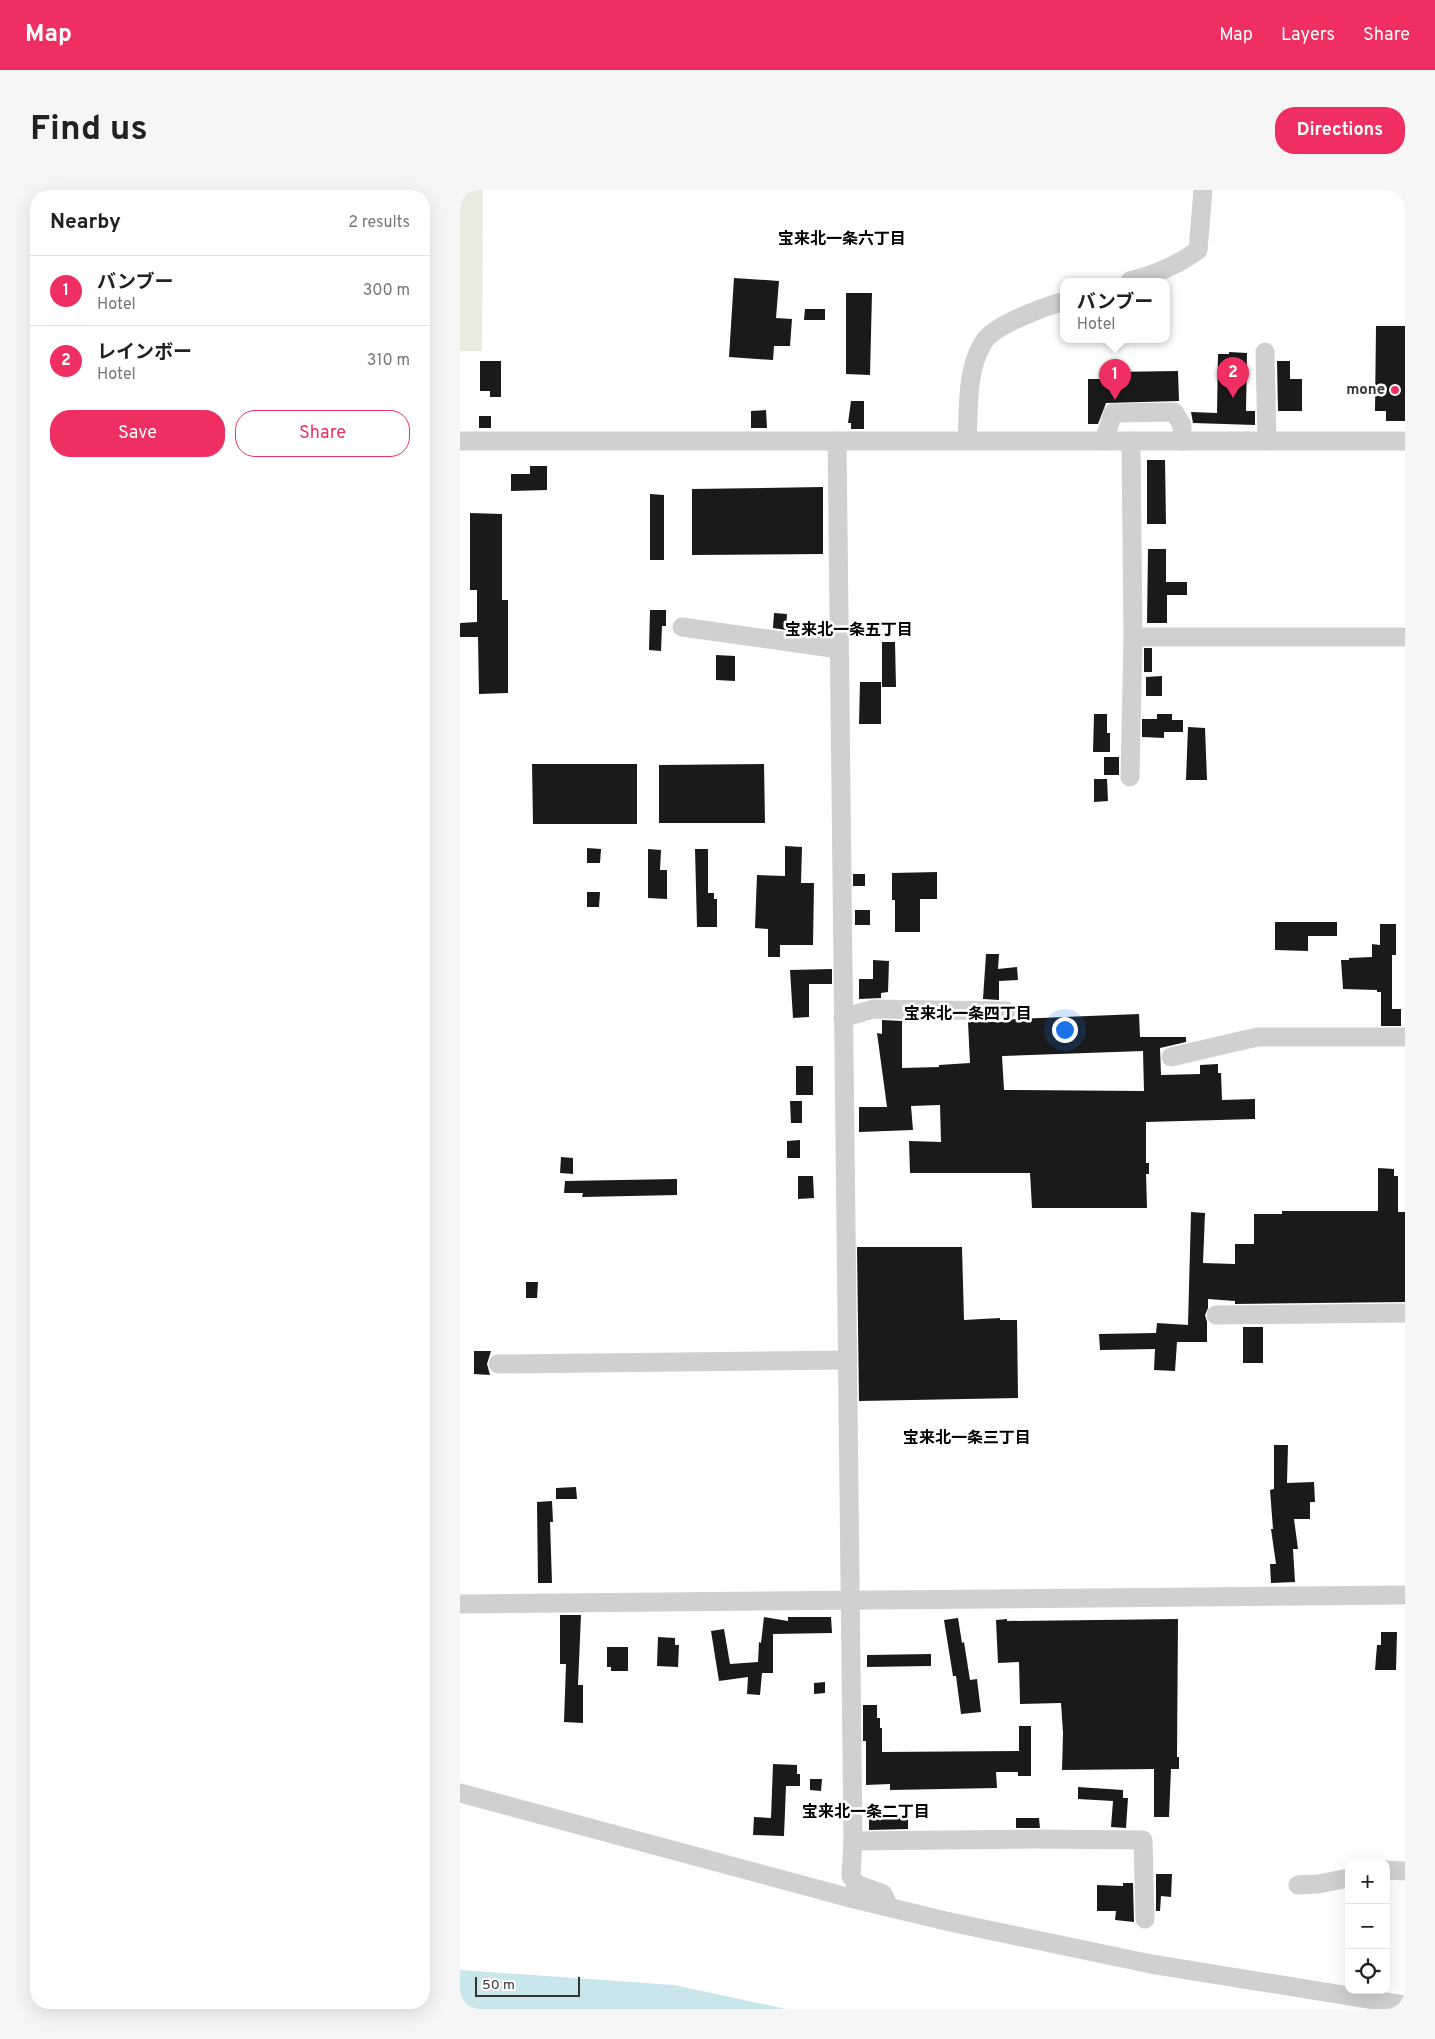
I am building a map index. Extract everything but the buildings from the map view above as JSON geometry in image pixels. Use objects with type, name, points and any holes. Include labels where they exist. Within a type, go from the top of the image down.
[{"type":"street","points":[[1140,278],[1158,273],[1184,261],[1198,250],[1203,190]]},
{"type":"street","points":[[967,440],[971,374],[983,342],[995,331],[1022,316],[1060,302]]},
{"type":"street","points":[[1265,352],[1267,441]]},
{"type":"street","points":[[1104,441],[1113,413],[1174,412],[1182,425],[1182,441]]},
{"type":"street","points":[[837,440],[853,1841],[851,1876],[856,1884],[883,1894],[889,1907]]},
{"type":"street","points":[[460,441],[1405,441]]},
{"type":"street","points":[[1130,777],[1133,637],[1131,441]]},
{"type":"street","points":[[682,627],[839,650]]},
{"type":"street","points":[[1133,637],[1405,637]]},
{"type":"street","points":[[844,1018],[873,1010],[1006,1011]]},
{"type":"street","points":[[1171,1057],[1257,1037],[1405,1037]]},
{"type":"street","points":[[1216,1315],[1405,1313]]},
{"type":"street","points":[[498,1364],[848,1360]]},
{"type":"street","points":[[460,1604],[1405,1595]]},
{"type":"street","points":[[460,1793],[889,1907],[1151,1964],[1405,2005]]},
{"type":"street","points":[[853,1841],[1143,1840],[1145,1920]]},
{"type":"street","points":[[1390,1870],[1405,1871]]},
{"type":"street","points":[[1298,1885],[1318,1884],[1345,1879]]},
{"type":"shaded area","points":[[460,190],[483,190],[482,351],[460,351]]},
{"type":"water","points":[[460,1970],[674,1985],[786,2009],[460,2009]]},
{"type":"place","name":"mone","points":[[1395,390]]},
{"type":"place","name":"レインボー","points":[[1233,398]]},
{"type":"place","name":"バンブー","points":[[1115,400]]},
{"type":"district","name":"宝来北一条六丁目","points":[[842,240]]},
{"type":"district","name":"宝来北一条五丁目","points":[[849,631]]},
{"type":"district","name":"宝来北一条四丁目","points":[[968,1015]]},
{"type":"district","name":"宝来北一条三丁目","points":[[967,1439]]},
{"type":"district","name":"宝来北一条二丁目","points":[[866,1813]]}]
